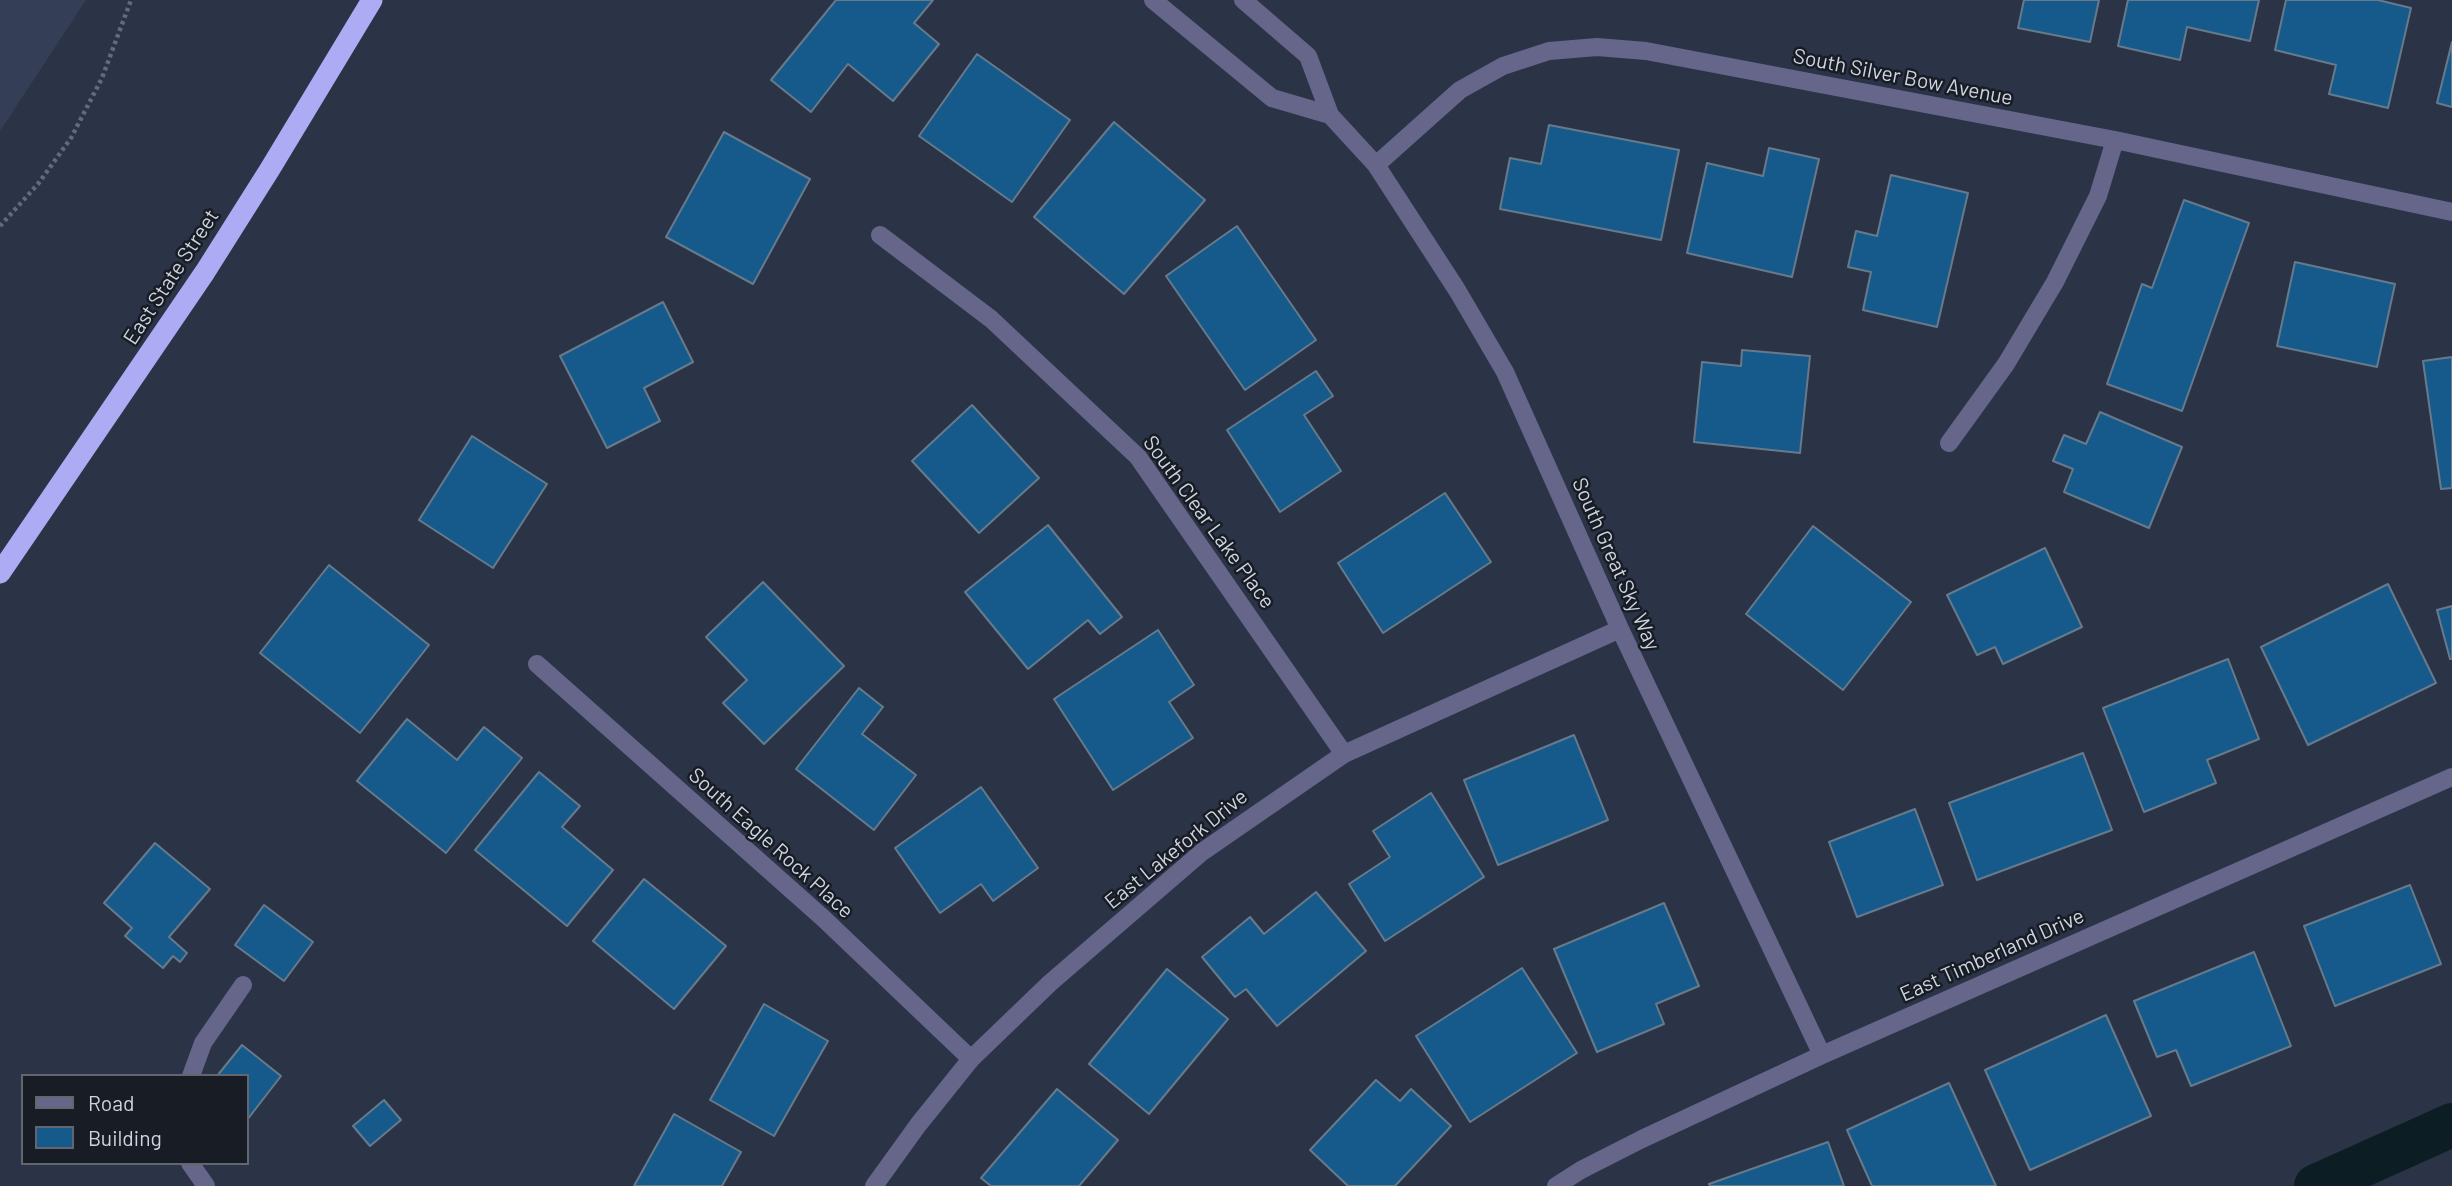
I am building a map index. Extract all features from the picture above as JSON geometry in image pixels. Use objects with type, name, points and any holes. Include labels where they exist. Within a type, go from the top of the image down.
[{"type":"highway","name":"East State Street","points":[[0,573],[205,272],[372,0]]},
{"type":"street","points":[[1153,0],[1272,98],[1330,115]]},
{"type":"street","name":"South Great Sky Way","points":[[1243,0],[1308,56],[1330,115],[1376,165],[1457,290],[1505,372],[1620,629],[1822,1055]]},
{"type":"street","name":"South Silver Bow Avenue","points":[[1376,165],[1460,90],[1503,66],[1549,51],[1597,47],[1646,51],[2115,140],[2452,212]]},
{"type":"street","points":[[1949,443],[2006,365],[2055,282],[2098,196],[2115,140]]},
{"type":"street","name":"South Clear Lake Place","points":[[880,235],[991,319],[1138,457],[1344,754]]},
{"type":"street","name":"East Lakefork Drive","points":[[874,1186],[971,1059],[1050,983],[1202,852],[1344,754],[1620,629]]},
{"type":"street","name":"South Eagle Rock Place","points":[[537,664],[823,918],[971,1059]]},
{"type":"street","name":"East Timberland Drive","points":[[1556,1186],[1642,1139],[1822,1055],[2452,777]]},
{"type":"street","points":[[192,1074],[203,1043],[243,985]]},
{"type":"street","points":[[191,1165],[206,1186]]},
{"type":"path","points":[[0,226],[38,184],[71,138],[102,78],[131,0]]},
{"type":"shaded area","points":[[0,0],[86,0],[0,131]]},
{"type":"building","points":[[836,0],[933,0],[914,23],[939,44],[893,101],[848,64],[811,112],[771,80]]},
{"type":"building","points":[[2024,0],[2099,0],[2090,42],[2018,28]]},
{"type":"building","points":[[2128,0],[2259,0],[2250,41],[2187,27],[2180,60],[2118,46]]},
{"type":"building","points":[[2286,0],[2378,0],[2411,8],[2388,108],[2329,94],[2336,65],[2275,50]]},
{"type":"building","points":[[2452,42],[2452,107],[2437,103]]},
{"type":"building","points":[[977,54],[1070,120],[1012,202],[919,136]]},
{"type":"building","points":[[1114,122],[1205,200],[1124,294],[1034,217]]},
{"type":"building","points":[[1549,125],[1679,150],[1661,240],[1500,209],[1510,158],[1541,164]]},
{"type":"building","points":[[724,132],[810,179],[753,284],[666,237]]},
{"type":"building","points":[[1769,148],[1819,159],[1792,277],[1687,253],[1707,163],[1763,176]]},
{"type":"building","points":[[1891,175],[1968,193],[1937,327],[1863,310],[1871,272],[1848,267],[1856,231],[1877,236]]},
{"type":"building","points":[[2184,200],[2249,223],[2182,411],[2107,384],[2142,284],[2152,288]]},
{"type":"building","points":[[1237,226],[1316,340],[1245,390],[1166,276]]},
{"type":"building","points":[[2295,262],[2395,284],[2377,367],[2277,346]]},
{"type":"building","points":[[663,302],[693,362],[644,388],[660,421],[607,448],[560,356]]},
{"type":"building","points":[[1742,350],[1810,356],[1800,453],[1694,442],[1702,362],[1741,366]]},
{"type":"building","points":[[2452,357],[2452,488],[2441,489],[2423,361]]},
{"type":"building","points":[[1316,371],[1333,396],[1304,415],[1341,471],[1280,512],[1227,430]]},
{"type":"building","points":[[972,405],[1039,478],[979,533],[912,461]]},
{"type":"building","points":[[2100,412],[2182,447],[2149,528],[2064,492],[2073,469],[2053,461],[2064,435],[2086,444]]},
{"type":"building","points":[[472,436],[547,484],[493,568],[419,520]]},
{"type":"building","points":[[1445,493],[1491,562],[1383,633],[1338,563]]},
{"type":"building","points":[[1048,525],[1122,617],[1100,634],[1088,620],[1028,669],[965,592]]},
{"type":"building","points":[[1813,526],[1911,602],[1843,690],[1746,614]]},
{"type":"building","points":[[2045,548],[2082,627],[2003,664],[1995,647],[1977,655],[1947,595]]},
{"type":"building","points":[[329,565],[429,645],[360,733],[260,653]]},
{"type":"building","points":[[763,582],[844,666],[764,744],[723,703],[747,680],[706,637]]},
{"type":"building","points":[[2388,584],[2436,683],[2308,745],[2261,647]]},
{"type":"building","points":[[2452,606],[2452,659],[2450,659],[2437,610]]},
{"type":"building","points":[[1158,630],[1194,685],[1169,702],[1193,738],[1113,790],[1054,699]]},
{"type":"building","points":[[2228,659],[2259,739],[2207,760],[2216,783],[2144,812],[2103,708]]},
{"type":"building","points":[[859,688],[883,707],[862,734],[916,775],[874,830],[796,769]]},
{"type":"building","points":[[407,719],[457,760],[484,727],[522,758],[446,853],[357,781]]},
{"type":"building","points":[[1574,735],[1608,820],[1498,865],[1464,780]]},
{"type":"building","points":[[2083,753],[2112,830],[1977,880],[1949,803]]},
{"type":"building","points":[[539,772],[580,806],[562,827],[613,870],[567,926],[475,850]]},
{"type":"building","points":[[981,787],[1038,868],[993,901],[981,884],[940,913],[895,848]]},
{"type":"building","points":[[1431,793],[1484,877],[1385,941],[1349,884],[1390,857],[1373,831]]},
{"type":"building","points":[[1915,809],[1943,885],[1857,917],[1829,842]]},
{"type":"building","points":[[155,843],[210,889],[169,937],[187,953],[180,962],[173,956],[163,968],[125,936],[132,928],[104,903]]},
{"type":"building","points":[[644,879],[726,946],[674,1009],[593,941]]},
{"type":"building","points":[[2410,885],[2441,964],[2335,1006],[2304,926]]},
{"type":"building","points":[[1316,892],[1366,951],[1277,1026],[1246,989],[1235,997],[1202,957],[1250,917],[1264,934]]},
{"type":"building","points":[[1664,903],[1699,986],[1656,1004],[1664,1024],[1597,1052],[1554,949]]},
{"type":"building","points":[[264,905],[313,942],[284,981],[235,945]]},
{"type":"building","points":[[2254,952],[2291,1046],[2191,1086],[2176,1050],[2157,1057],[2134,1001]]},
{"type":"building","points":[[1522,968],[1577,1053],[1470,1122],[1416,1036]]},
{"type":"building","points":[[1167,969],[1228,1019],[1149,1114],[1089,1064]]},
{"type":"building","points":[[764,1004],[828,1041],[774,1136],[710,1100]]},
{"type":"building","points":[[2106,1015],[2151,1116],[2030,1170],[1985,1070]]},
{"type":"building","points":[[242,1045],[281,1076],[248,1119],[248,1074],[219,1074]]},
{"type":"building","points":[[1376,1080],[1400,1101],[1411,1089],[1451,1126],[1395,1186],[1348,1186],[1310,1150]]},
{"type":"building","points":[[1949,1083],[1996,1186],[1872,1186],[1847,1130]]},
{"type":"building","points":[[1057,1089],[1118,1140],[1079,1186],[991,1186],[981,1178]]},
{"type":"building","points":[[384,1100],[401,1120],[370,1146],[353,1126]]},
{"type":"building","points":[[674,1114],[741,1152],[722,1186],[634,1186]]},
{"type":"building","points":[[1828,1142],[1844,1186],[1709,1184]]},
{"type":"waterway","points":[[2316,1186],[2452,1125]]}]
